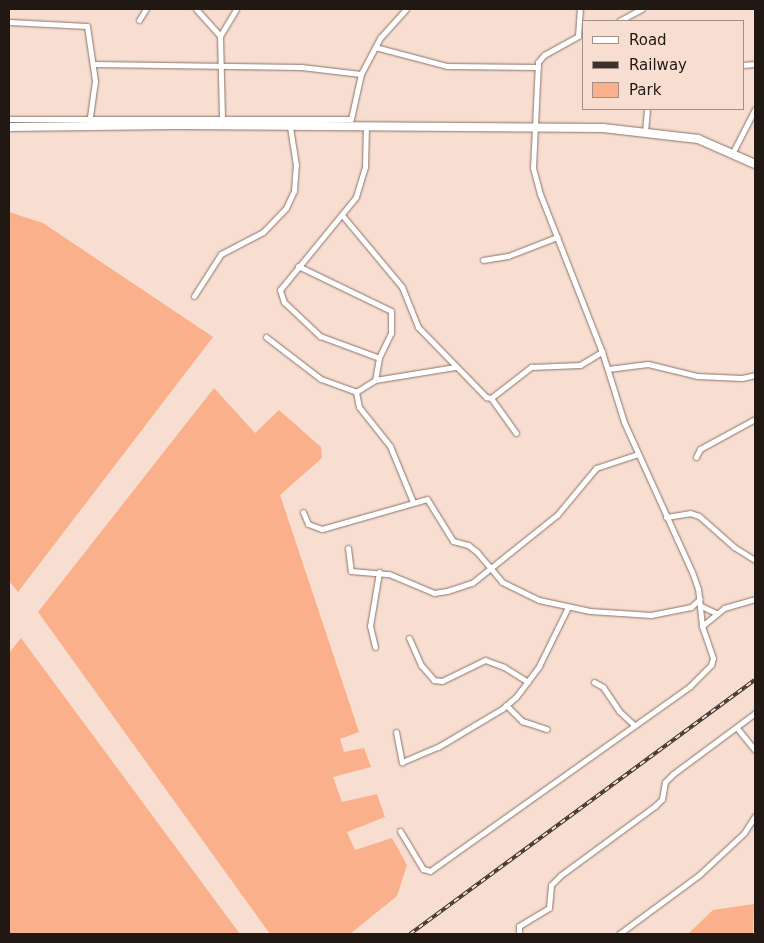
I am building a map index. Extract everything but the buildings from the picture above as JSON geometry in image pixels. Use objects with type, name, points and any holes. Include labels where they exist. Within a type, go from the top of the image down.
[{"type":"main road","points":[[9,127],[537,126],[645,132],[698,139],[733,152],[755,164]]},
{"type":"street","points":[[139,20],[146,9]]},
{"type":"street","points":[[196,9],[220,36]]},
{"type":"street","points":[[222,118],[220,36],[236,9]]},
{"type":"street","points":[[9,119],[351,119],[361,74],[375,47],[406,9]]},
{"type":"street","points":[[400,831],[423,869],[430,871],[634,724],[690,686],[711,665],[713,658],[702,626],[700,599],[692,572],[624,422],[602,352],[557,237],[533,168],[532,141],[537,126],[538,67],[544,55],[581,36],[580,9]]},
{"type":"street","points":[[621,20],[642,9]]},
{"type":"street","points":[[9,22],[87,26],[94,64],[90,118]]},
{"type":"street","points":[[375,47],[447,66],[538,67]]},
{"type":"street","points":[[94,64],[221,68],[301,67],[361,74]]},
{"type":"street","points":[[645,132],[647,110]]},
{"type":"street","points":[[733,152],[755,110]]},
{"type":"street","points":[[194,296],[220,254],[263,232],[286,208],[294,191],[296,166],[290,126]]},
{"type":"street","points":[[366,126],[363,183],[356,197],[280,290],[284,302],[320,336],[379,358]]},
{"type":"street","points":[[342,215],[402,287],[418,328],[455,367],[491,398],[516,433]]},
{"type":"street","points":[[483,260],[508,256],[557,237]]},
{"type":"street","points":[[298,266],[391,311],[391,333],[379,358],[375,380]]},
{"type":"street","points":[[266,337],[321,379],[356,392]]},
{"type":"street","points":[[491,398],[531,368],[580,365],[602,352]]},
{"type":"street","points":[[608,369],[648,364],[697,376],[742,378],[755,375]]},
{"type":"street","points":[[356,392],[375,380],[455,367]]},
{"type":"street","points":[[356,392],[359,407],[390,446],[413,502]]},
{"type":"street","points":[[696,457],[700,449],[755,419]]},
{"type":"street","points":[[348,548],[351,571],[379,572],[398,576],[438,594],[472,583],[557,515],[596,468],[638,454]]},
{"type":"street","points":[[303,512],[308,524],[322,529],[389,512],[413,502],[427,499],[431,502],[453,541],[468,545],[502,582],[523,594],[568,608],[651,615],[692,607],[700,599]]},
{"type":"street","points":[[666,517],[690,513],[699,516],[734,548],[755,560]]},
{"type":"street","points":[[375,647],[370,626],[379,572]]},
{"type":"street","points":[[702,626],[716,613],[738,602],[755,598]]},
{"type":"street","points":[[701,606],[716,613]]},
{"type":"street","points":[[396,732],[402,762],[438,746],[506,705],[528,682],[552,646],[568,608]]},
{"type":"street","points":[[408,638],[419,661],[434,680],[442,681],[485,660],[504,667],[528,682]]},
{"type":"street","points":[[594,682],[603,687],[619,711],[634,724]]},
{"type":"street","points":[[506,705],[522,721],[547,729]]},
{"type":"street","points":[[519,931],[519,926],[549,908],[551,885],[561,875],[655,806],[662,799],[665,782],[669,778],[755,713]]},
{"type":"street","points":[[737,728],[755,750]]},
{"type":"street","points":[[619,934],[699,875],[744,833],[755,816]]},
{"type":"green space","points":[[9,212],[43,223],[213,337],[18,592],[9,581]]},
{"type":"green space","points":[[214,388],[255,433],[279,410],[321,447],[322,458],[280,495],[359,732],[340,739],[344,752],[364,748],[371,767],[333,777],[342,802],[377,794],[385,817],[347,832],[355,850],[392,838],[407,865],[397,896],[350,934],[270,934],[38,612]]},
{"type":"green space","points":[[21,638],[240,934],[9,934],[9,653]]},
{"type":"green space","points":[[754,904],[753,934],[688,934],[713,910]]},
{"type":"railway","points":[[410,934],[755,680]]}]
